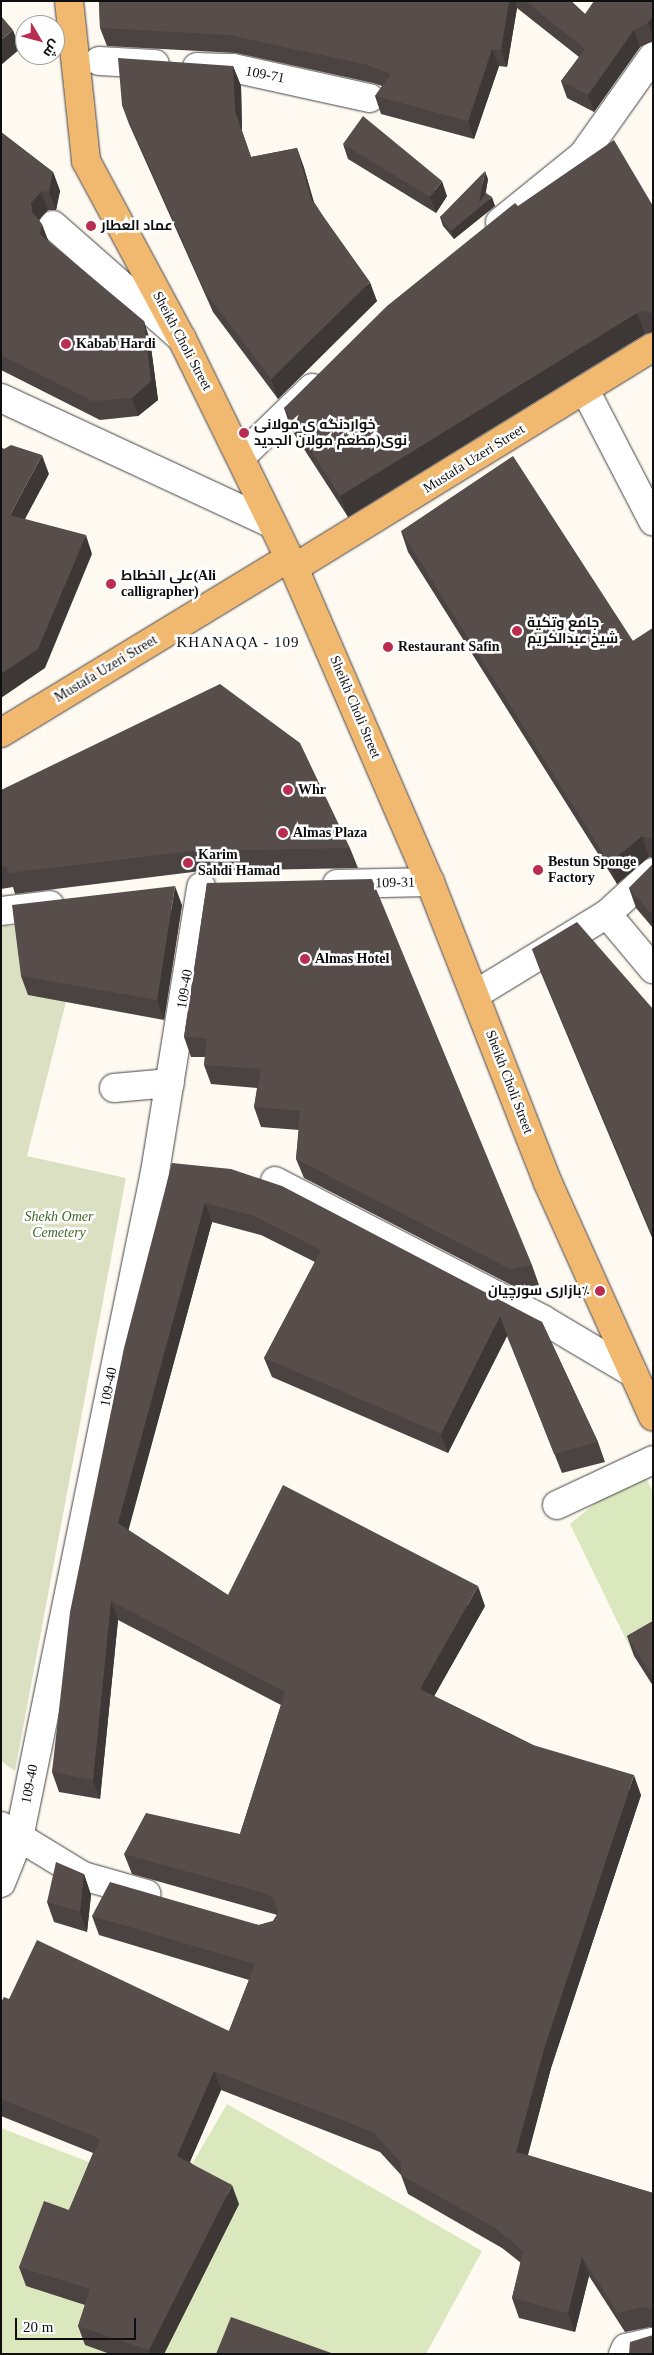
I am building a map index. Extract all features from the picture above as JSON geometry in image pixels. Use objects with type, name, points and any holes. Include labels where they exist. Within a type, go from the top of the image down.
[{"type":"main road","name":"Sheikh Choli Street","points":[[68,1],[86,161],[182,339],[291,563],[430,882],[476,994],[548,1184],[653,1417]]},
{"type":"main road","name":"Mustafa Uzeri Street","points":[[1,732],[585,390],[653,347]]},
{"type":"street","points":[[477,241],[583,155],[653,56]]},
{"type":"street","name":"109-71","points":[[99,61],[233,68],[370,98]]},
{"type":"street","points":[[53,225],[182,339]]},
{"type":"street","points":[[241,457],[333,367]]},
{"type":"street","points":[[585,390],[653,521]]},
{"type":"street","points":[[1,398],[270,523]]},
{"type":"street","points":[[476,994],[607,914],[653,872]]},
{"type":"street","name":"109-31","points":[[311,885],[430,882]]},
{"type":"street","points":[[173,890],[231,886]]},
{"type":"street","name":"109-40","points":[[1,1883],[10,1832],[170,1083],[201,887]]},
{"type":"street","points":[[1,911],[77,902]]},
{"type":"street","points":[[607,914],[653,969]]},
{"type":"street","points":[[114,1088],[170,1083]]},
{"type":"street","points":[[275,1181],[542,1319],[633,1373]]},
{"type":"street","points":[[557,1505],[653,1460]]},
{"type":"street","points":[[10,1832],[83,1876],[176,1902]]},
{"type":"street","points":[[622,2354],[626,2348],[653,2342]]},
{"type":"green space","name":"Shekh Omer Cemetery","points":[[1,926],[19,926],[66,1002],[27,1156],[126,1178],[15,1771],[1,1761]]},
{"type":"green space","points":[[640,1466],[653,1492],[653,1645],[634,1656],[570,1524]]},
{"type":"green space","points":[[227,2104],[482,2251],[426,2354],[1,2354],[1,2128],[174,2195]]},
{"type":"building","points":[[99,1],[509,1],[501,50],[492,49],[468,121],[375,96],[391,74],[367,65],[230,35],[100,28]]},
{"type":"building","points":[[525,1],[571,1],[585,14],[594,1],[653,1],[653,16],[648,23],[634,30],[588,95],[561,81],[585,49]]},
{"type":"building","points":[[1,16],[13,30],[1,40]]},
{"type":"building","points":[[118,58],[233,66],[235,111],[251,157],[297,148],[311,199],[370,282],[271,379],[206,293],[122,105]]},
{"type":"building","points":[[363,116],[442,181],[430,197],[343,144]]},
{"type":"building","points":[[1,132],[53,172],[49,191],[41,192],[31,203],[32,212],[42,224],[40,234],[144,321],[151,381],[132,398],[93,401],[1,355]]},
{"type":"building","points":[[614,140],[653,206],[653,314],[645,311],[637,313],[340,496],[284,408],[387,306],[515,203],[518,206]]},
{"type":"building","points":[[485,171],[479,203],[486,193],[492,197],[451,231],[440,217]]},
{"type":"building","points":[[11,445],[42,455],[10,515],[86,535],[38,649],[1,674],[1,447],[4,449]]},
{"type":"building","points":[[513,456],[633,641],[653,628],[653,840],[642,836],[609,863],[401,531]]},
{"type":"building","points":[[220,684],[300,743],[350,848],[193,851],[8,873],[7,867],[1,867],[1,790]]},
{"type":"building","points":[[653,864],[653,916],[629,888]]},
{"type":"building","points":[[372,879],[532,1265],[510,1269],[296,1159],[300,1111],[254,1107],[261,1069],[204,1065],[207,1038],[184,1037],[207,883]]},
{"type":"building","points":[[175,886],[157,1000],[21,976],[12,905]]},
{"type":"building","points":[[577,922],[653,1009],[653,1236],[532,949]]},
{"type":"building","points":[[172,1163],[231,1169],[282,1186],[542,1322],[598,1442],[554,1454],[500,1316],[441,1434],[264,1358],[321,1250],[254,1216],[205,1203],[118,1523],[228,1595],[283,1485],[478,1586],[420,1689],[533,1745],[634,1775],[544,2049],[516,2152],[653,2193],[653,2310],[643,2307],[618,2313],[582,2257],[568,2313],[512,2298],[523,2251],[495,2228],[401,2175],[401,2163],[373,2132],[214,2071],[177,2156],[232,2185],[149,2350],[78,2326],[90,2289],[19,2267],[44,2201],[69,2210],[100,2139],[1,2099],[1,2002],[4,1997],[9,1999],[37,1940],[229,2031],[255,1964],[92,1916],[110,1882],[259,1925],[273,1921],[278,1913],[274,1899],[267,1894],[124,1854],[146,1813],[240,1834],[285,1692],[111,1601],[93,1780],[52,1772],[70,1612],[124,1348]]},
{"type":"building","points":[[653,1621],[653,1677],[627,1636]]},
{"type":"building","points":[[56,1862],[84,1874],[80,1912],[47,1902]]},
{"type":"building","points":[[231,2317],[334,2354],[216,2354]]},
{"type":"building","points":[[653,2335],[653,2354],[629,2354],[630,2342]]},
{"type":"place","name":"عماد العطار","points":[[91,226]]},
{"type":"place","name":"Kabab Hardi","points":[[66,344]]},
{"type":"place","name":"خواردنگه ی مولانی نوی(مطعم مولان الجديد","points":[[244,433]]},
{"type":"place","name":"علي الخطاط(Ali calligrapher)","points":[[111,584]]},
{"type":"place","name":"جامع وتكية شيخ عبدالكريم","points":[[517,631]]},
{"type":"place","name":"Restaurant Safin","points":[[388,647]]},
{"type":"place","name":"Whr","points":[[288,790]]},
{"type":"place","name":"Almas Plaza","points":[[283,833]]},
{"type":"place","name":"Karim Sahdi Hamad","points":[[188,863]]},
{"type":"place","name":"Bestun Sponge Factory","points":[[538,870]]},
{"type":"place","name":"Almas Hotel","points":[[305,959]]},
{"type":"place","name":"بازاری سورچیان٪","points":[[600,1291]]},
{"type":"district","name":"KHANAQA - 109","points":[[238,643]]}]
